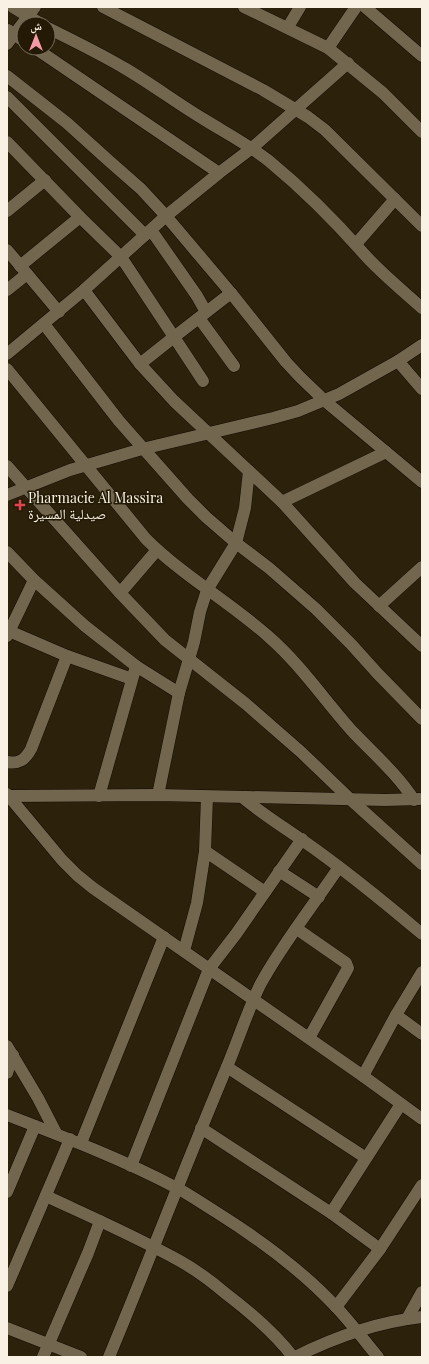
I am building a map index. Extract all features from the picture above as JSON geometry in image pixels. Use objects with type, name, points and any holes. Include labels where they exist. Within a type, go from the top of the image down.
[{"type":"street","points":[[7,44],[32,12],[13,7]]},
{"type":"street","points":[[103,7],[240,77],[308,117],[325,130],[422,226]]},
{"type":"street","points":[[244,7],[288,27],[328,48],[383,93],[422,132]]},
{"type":"street","points":[[288,27],[300,7]]},
{"type":"street","points":[[328,48],[356,7]]},
{"type":"street","points":[[365,7],[422,56]]},
{"type":"street","points":[[56,32],[126,69],[205,120],[252,148],[282,172],[316,203],[388,278],[422,308]]},
{"type":"street","points":[[47,56],[219,173]]},
{"type":"street","points":[[7,354],[84,290],[166,216],[252,148],[348,63]]},
{"type":"street","points":[[7,76],[67,122],[141,189],[166,216],[286,362],[325,401],[422,482]]},
{"type":"street","points":[[7,97],[148,233],[197,296],[203,315],[234,366]]},
{"type":"street","points":[[9,148],[44,180],[121,257],[203,381]]},
{"type":"street","points":[[7,211],[44,180]]},
{"type":"street","points":[[356,244],[395,199]]},
{"type":"street","points":[[7,290],[23,270],[80,217]]},
{"type":"street","points":[[7,250],[58,312]]},
{"type":"street","points":[[84,290],[140,364],[174,402],[282,502],[355,583],[422,646]]},
{"type":"street","points":[[140,364],[230,293]]},
{"type":"street","points":[[44,324],[142,449],[202,513],[316,609],[422,719]]},
{"type":"street","points":[[7,496],[86,465],[142,449],[298,411],[325,401],[398,361],[422,345]]},
{"type":"street","points":[[398,361],[422,389]]},
{"type":"street","points":[[7,369],[134,525],[157,550],[269,637],[285,653],[353,732],[418,799]]},
{"type":"street","points":[[282,502],[386,452]]},
{"type":"street","points":[[7,466],[120,593],[165,640],[246,704],[301,752],[350,799],[422,864]]},
{"type":"street","points":[[158,796],[179,693],[194,642],[200,612],[207,590],[236,543],[245,508],[248,471]]},
{"type":"street","points":[[120,593],[157,550]]},
{"type":"street","points":[[7,552],[34,580],[85,626],[136,666],[179,693]]},
{"type":"street","points":[[379,606],[422,567]]},
{"type":"street","points":[[34,580],[8,634],[132,680]]},
{"type":"street","points":[[7,762],[14,763],[23,760],[31,749],[67,656]]},
{"type":"street","points":[[99,796],[136,666]]},
{"type":"street","points":[[8,795],[418,799]]},
{"type":"street","points":[[8,795],[62,860],[93,888],[309,1038],[422,1119]]},
{"type":"street","points":[[184,951],[197,903],[206,851],[207,797]]},
{"type":"street","points":[[242,798],[264,815],[302,839],[374,894],[422,934]]},
{"type":"street","points":[[131,1166],[209,969],[236,934],[302,839]]},
{"type":"street","points":[[206,851],[265,892]]},
{"type":"street","points":[[109,1357],[227,1067],[253,999],[277,956],[319,898],[339,867]]},
{"type":"street","points":[[279,871],[319,898]]},
{"type":"street","points":[[296,929],[346,963],[348,968],[309,1038]]},
{"type":"street","points":[[7,1286],[46,1196],[76,1141],[164,937]]},
{"type":"street","points":[[363,1076],[396,1015],[422,972]]},
{"type":"street","points":[[396,1015],[422,1034]]},
{"type":"street","points":[[10,1050],[38,1098],[56,1134]]},
{"type":"street","points":[[7,1073],[10,1050]]},
{"type":"street","points":[[227,1067],[366,1158]]},
{"type":"street","points":[[331,1213],[401,1104]]},
{"type":"street","points":[[7,1115],[76,1141],[178,1188],[242,1228],[271,1249],[336,1307],[378,1357]]},
{"type":"street","points":[[8,1188],[35,1126]]},
{"type":"street","points":[[201,1128],[331,1213],[380,1250]]},
{"type":"street","points":[[336,1307],[380,1250],[422,1185]]},
{"type":"street","points":[[46,1196],[154,1247],[182,1262],[206,1278],[267,1327],[294,1357],[332,1340],[357,1331],[407,1319],[422,1317]]},
{"type":"street","points":[[43,1357],[88,1253],[100,1221]]},
{"type":"street","points":[[407,1319],[422,1292]]},
{"type":"street","points":[[7,1328],[81,1357]]},
{"type":"place","name":"Pharmacie Al Massira صيدلية المسيرة","points":[[20,505]]}]
